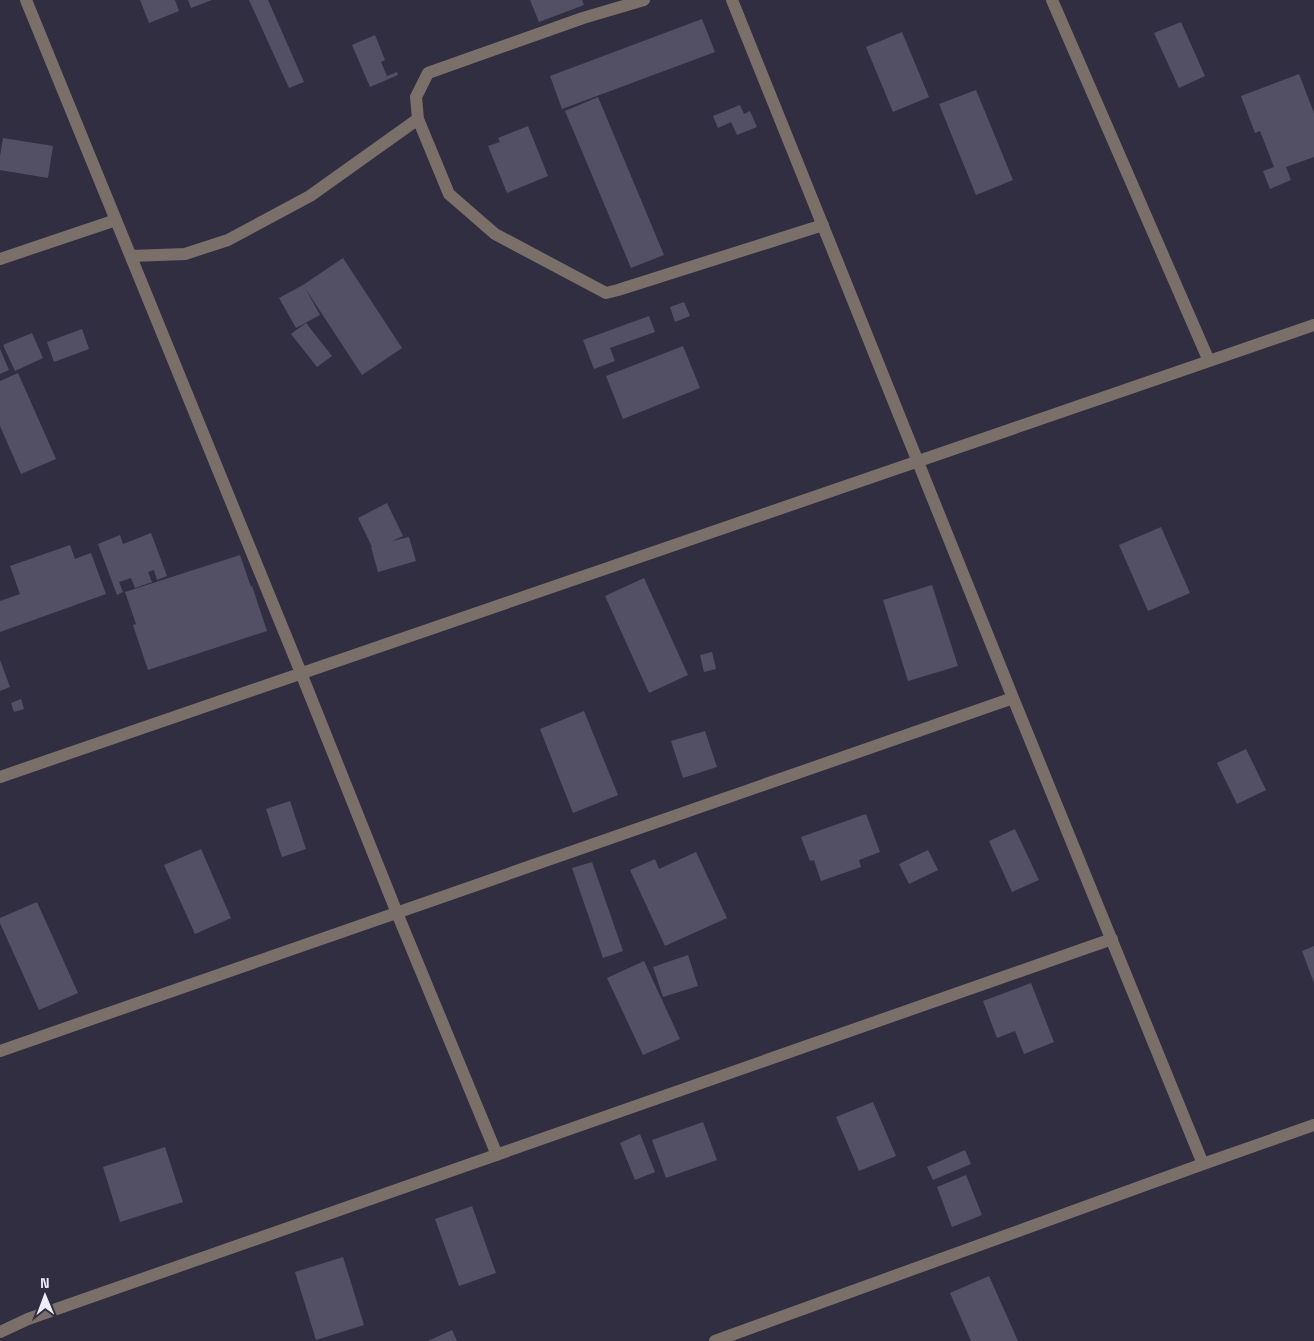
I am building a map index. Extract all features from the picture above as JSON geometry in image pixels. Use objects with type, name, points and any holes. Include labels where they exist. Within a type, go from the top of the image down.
[{"type":"street","points":[[26,0],[301,673],[397,914],[497,1155]]},
{"type":"street","points":[[644,0],[583,18],[428,73],[416,97],[418,118],[449,194],[495,234],[606,293],[823,225]]},
{"type":"street","points":[[732,0],[1204,1164]]},
{"type":"street","points":[[1052,0],[1209,362]]},
{"type":"street","points":[[131,256],[185,254],[228,240],[310,196],[418,118]]},
{"type":"street","points":[[0,259],[116,220]]},
{"type":"street","points":[[0,777],[1314,326]]},
{"type":"street","points":[[0,1051],[1014,698]]},
{"type":"street","points":[[0,1332],[28,1319],[1112,939]]},
{"type":"street","points":[[716,1341],[1314,1126]]},
{"type":"building","points":[[140,0],[175,0],[179,11],[149,23]]},
{"type":"building","points":[[188,0],[212,0],[191,8]]},
{"type":"building","points":[[249,0],[268,0],[304,82],[289,88]]},
{"type":"building","points":[[530,0],[582,0],[584,5],[539,22]]},
{"type":"building","points":[[702,19],[715,52],[562,109],[550,76]]},
{"type":"building","points":[[1181,22],[1205,76],[1179,88],[1154,33]]},
{"type":"building","points":[[902,32],[929,97],[893,112],[866,47]]},
{"type":"building","points":[[375,35],[385,60],[381,62],[387,76],[397,72],[398,75],[370,87],[352,45]]},
{"type":"building","points":[[1299,74],[1314,113],[1314,157],[1286,167],[1291,180],[1270,189],[1263,171],[1274,167],[1260,131],[1255,133],[1241,96]]},
{"type":"building","points":[[976,90],[1013,180],[976,195],[939,104]]},
{"type":"building","points":[[598,97],[664,255],[631,268],[565,111]]},
{"type":"building","points":[[740,105],[744,114],[750,111],[757,127],[737,135],[731,122],[718,128],[713,116]]},
{"type":"building","points":[[528,126],[548,176],[507,193],[488,146],[500,142],[498,138]]},
{"type":"building","points":[[3,138],[53,146],[48,178],[0,170]]},
{"type":"building","points":[[343,258],[402,348],[362,375],[305,288],[320,315],[296,328],[279,298],[303,285]]},
{"type":"building","points":[[684,302],[690,316],[675,322],[670,307]]},
{"type":"building","points":[[649,316],[655,332],[610,348],[615,361],[594,369],[583,340]]},
{"type":"building","points":[[306,323],[332,356],[317,367],[291,334]]},
{"type":"building","points":[[82,329],[89,349],[54,362],[47,342]]},
{"type":"building","points":[[32,333],[43,358],[15,371],[3,345]]},
{"type":"building","points":[[683,346],[700,388],[623,419],[606,376]]},
{"type":"building","points":[[0,349],[9,370],[0,374]]},
{"type":"building","points":[[18,373],[56,459],[21,474],[0,426],[0,381]]},
{"type":"building","points":[[387,503],[403,536],[392,541],[409,537],[416,561],[378,572],[372,547],[358,518]]},
{"type":"building","points":[[1161,527],[1190,593],[1148,611],[1119,545]]},
{"type":"building","points":[[151,533],[167,576],[157,580],[154,570],[148,572],[152,582],[135,588],[131,578],[119,582],[123,592],[117,595],[98,544],[120,535],[123,544]]},
{"type":"building","points":[[70,545],[75,559],[91,553],[106,594],[0,632],[0,601],[20,594],[10,566]]},
{"type":"building","points":[[240,555],[267,631],[148,670],[133,625],[136,624],[125,592]]},
{"type":"building","points":[[644,578],[688,675],[649,693],[605,596]]},
{"type":"building","points":[[932,585],[958,666],[908,681],[883,600]]},
{"type":"building","points":[[712,652],[716,669],[704,672],[700,655]]},
{"type":"building","points":[[0,660],[10,687],[0,691]]},
{"type":"building","points":[[21,699],[24,709],[14,712],[11,703]]},
{"type":"building","points":[[584,711],[618,795],[573,813],[540,729]]},
{"type":"building","points":[[705,731],[717,767],[683,778],[671,741]]},
{"type":"building","points":[[1246,749],[1266,790],[1237,804],[1217,763]]},
{"type":"building","points":[[290,801],[306,849],[282,857],[266,809]]},
{"type":"building","points":[[866,814],[880,852],[859,860],[861,867],[821,881],[814,860],[810,861],[801,837]]},
{"type":"building","points":[[1015,829],[1039,880],[1012,892],[989,841]]},
{"type":"building","points":[[201,849],[231,918],[195,934],[164,865]]},
{"type":"building","points":[[928,850],[938,870],[909,884],[899,864]]},
{"type":"building","points":[[696,852],[727,918],[665,946],[630,870],[655,859],[659,869]]},
{"type":"building","points":[[592,862],[623,951],[603,958],[572,868]]},
{"type":"building","points":[[37,902],[78,993],[39,1010],[0,923],[0,918]]},
{"type":"building","points":[[1314,946],[1314,983],[1302,951]]},
{"type":"building","points":[[688,955],[698,986],[663,997],[653,967]]},
{"type":"building","points":[[644,961],[680,1039],[643,1055],[607,978]]},
{"type":"building","points":[[1031,983],[1054,1042],[1024,1054],[1015,1031],[997,1038],[983,1001]]},
{"type":"building","points":[[873,1102],[896,1156],[859,1171],[836,1117]]},
{"type":"building","points":[[703,1122],[717,1160],[666,1178],[652,1140]]},
{"type":"building","points":[[640,1134],[655,1172],[635,1180],[620,1143]]},
{"type":"building","points":[[165,1147],[183,1202],[120,1222],[103,1167]]},
{"type":"building","points":[[965,1150],[971,1164],[933,1180],[927,1167]]},
{"type":"building","points":[[966,1175],[982,1215],[952,1227],[937,1187]]},
{"type":"building","points":[[472,1206],[496,1273],[459,1286],[435,1219]]},
{"type":"building","points":[[343,1257],[364,1325],[316,1340],[295,1272]]},
{"type":"building","points":[[989,1276],[1018,1341],[971,1341],[950,1293]]},
{"type":"building","points":[[452,1330],[457,1341],[428,1341]]}]
